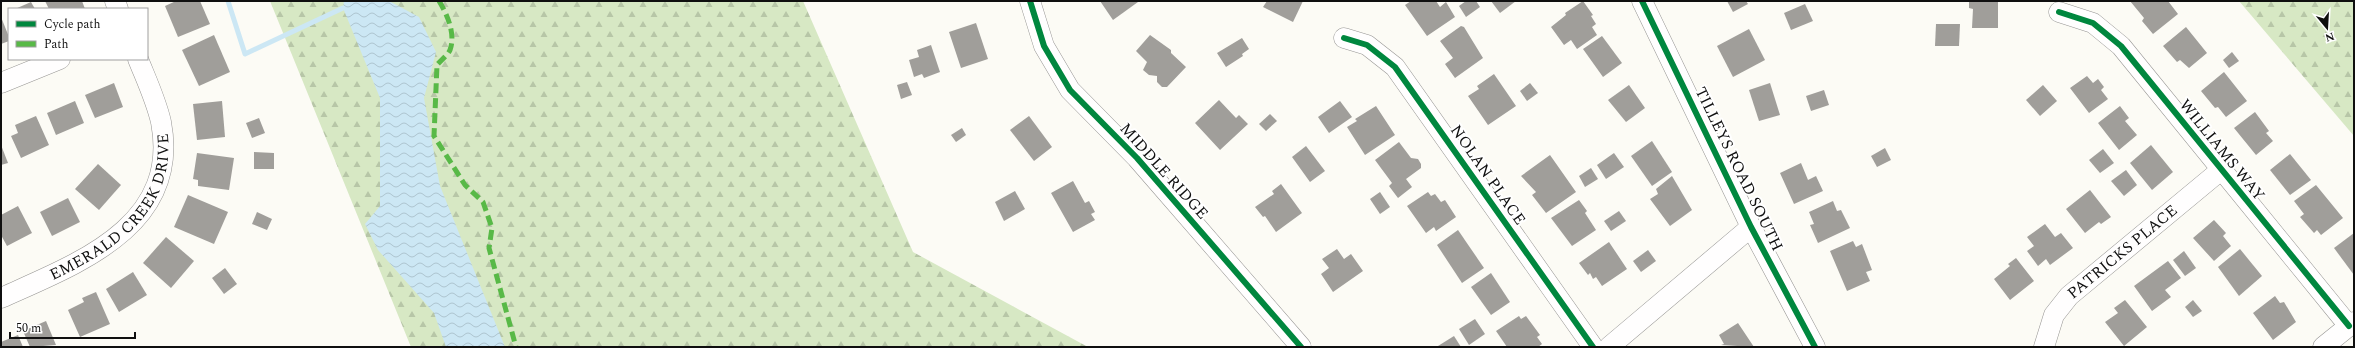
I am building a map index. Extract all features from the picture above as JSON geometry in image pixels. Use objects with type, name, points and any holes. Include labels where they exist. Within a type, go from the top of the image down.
[{"type":"street","name":"MIDDLE RIDGE","points":[[1030,1],[1044,46],[1070,90],[1137,158],[1300,347]]},
{"type":"street","name":"TILLEYS ROAD SOUTH","points":[[1642,1],[1751,227],[1815,347]]},
{"type":"street","name":"WILLIAMS WAY","points":[[2059,12],[2088,20],[2112,37],[2221,170],[2351,324]]},
{"type":"street","name":"NOLAN PLACE","points":[[1344,38],[1367,45],[1378,52],[1398,71],[1593,347]]},
{"type":"street","points":[[1,83],[58,60]]},
{"type":"street","name":"EMERALD CREEK DRIVE","points":[[1,298],[80,262],[107,246],[128,228],[144,208],[162,166],[163,145],[161,122],[138,60]]},
{"type":"street","name":"PATRICKS PLACE","points":[[2044,347],[2054,315],[2069,296],[2221,170]]},
{"type":"street","points":[[1609,347],[1751,227]]},
{"type":"street","points":[[2324,347],[2351,324]]},
{"type":"green space","points":[[270,1],[803,1],[913,252],[1088,347],[411,347]]},
{"type":"green space","points":[[2239,1],[2354,1],[2354,136]]},
{"type":"water","points":[[344,1],[389,1],[419,17],[436,52],[424,98],[440,186],[505,347],[446,347],[434,313],[378,250],[365,224],[380,206],[380,98],[343,8]]},
{"type":"building","points":[[45,1],[82,1],[85,8],[48,8]]},
{"type":"building","points":[[176,1],[200,1],[210,24],[178,37],[165,6]]},
{"type":"building","points":[[1100,1],[1137,1],[1138,2],[1113,20]]},
{"type":"building","points":[[1267,1],[1303,1],[1293,22],[1263,7]]},
{"type":"building","points":[[1411,1],[1436,1],[1440,7],[1446,2],[1455,17],[1427,36],[1405,5]]},
{"type":"building","points":[[1466,1],[1476,1],[1480,7],[1466,17],[1459,6]]},
{"type":"building","points":[[1491,1],[1516,1],[1500,13]]},
{"type":"building","points":[[1583,1],[1593,15],[1591,16],[1596,24],[1592,27],[1597,35],[1577,49],[1571,40],[1564,45],[1551,27],[1566,15],[1565,13]]},
{"type":"building","points":[[1727,1],[1746,1],[1748,4],[1733,12]]},
{"type":"building","points":[[1969,1],[1998,1],[1998,28],[1972,28],[1973,9],[1969,8]]},
{"type":"building","points":[[2130,1],[2168,1],[2178,14],[2153,34],[2142,21],[2144,18]]},
{"type":"building","points":[[31,2],[34,8],[17,8]]},
{"type":"building","points":[[1805,4],[1813,21],[1791,30],[1784,13]]},
{"type":"building","points":[[1,17],[8,34],[8,41],[1,44]]},
{"type":"building","points":[[976,23],[988,59],[961,68],[949,32]]},
{"type":"building","points":[[1936,24],[1960,24],[1959,46],[1935,46]]},
{"type":"building","points":[[1461,26],[1464,27],[1483,58],[1455,78],[1445,64],[1453,58],[1440,41]]},
{"type":"building","points":[[2186,27],[2207,53],[2189,68],[2180,60],[2177,62],[2163,46]]},
{"type":"building","points":[[1749,29],[1765,60],[1733,77],[1717,46]]},
{"type":"building","points":[[214,35],[230,72],[199,86],[182,50]]},
{"type":"building","points":[[1150,35],[1171,50],[1171,53],[1186,67],[1167,87],[1162,87],[1157,82],[1157,76],[1149,75],[1143,70],[1147,62],[1136,51]]},
{"type":"building","points":[[1602,36],[1622,63],[1603,77],[1583,49]]},
{"type":"building","points":[[1242,38],[1249,49],[1242,54],[1243,56],[1226,67],[1217,53]]},
{"type":"building","points":[[931,45],[940,72],[924,78],[922,74],[914,77],[909,60],[919,57],[917,50]]},
{"type":"building","points":[[2232,52],[2239,61],[2229,68],[2223,60]]},
{"type":"building","points":[[2224,72],[2247,101],[2226,117],[2218,107],[2215,108],[2201,91]]},
{"type":"building","points":[[1494,74],[1516,106],[1488,125],[1468,96],[1479,89],[1477,86]]},
{"type":"building","points":[[2087,76],[2093,83],[2098,79],[2104,87],[2101,90],[2108,99],[2089,113],[2070,88]]},
{"type":"building","points":[[907,82],[912,95],[901,99],[897,85]]},
{"type":"building","points":[[114,83],[123,107],[95,118],[85,95]]},
{"type":"building","points":[[1530,83],[1538,93],[1527,101],[1520,91]]},
{"type":"building","points":[[1770,83],[1780,115],[1759,121],[1749,90]]},
{"type":"building","points":[[1629,85],[1645,108],[1626,122],[1608,100]]},
{"type":"building","points":[[2043,85],[2057,101],[2040,116],[2026,100]]},
{"type":"building","points":[[1824,90],[1829,105],[1811,111],[1806,96]]},
{"type":"building","points":[[1219,100],[1236,118],[1239,115],[1248,124],[1220,150],[1195,123]]},
{"type":"building","points":[[75,101],[84,123],[56,135],[47,113]]},
{"type":"building","points":[[222,101],[225,137],[197,140],[193,104]]},
{"type":"building","points":[[1340,101],[1352,117],[1329,133],[1318,117]]},
{"type":"building","points":[[1376,106],[1395,135],[1365,155],[1347,127],[1357,121],[1355,119]]},
{"type":"building","points":[[2120,106],[2129,118],[2125,121],[2137,135],[2119,150],[2098,123]]},
{"type":"building","points":[[2255,112],[2269,131],[2266,133],[2273,141],[2256,155],[2234,128]]},
{"type":"building","points":[[1270,114],[1277,121],[1266,131],[1259,124]]},
{"type":"building","points":[[36,116],[49,145],[21,158],[11,136],[18,133],[15,125]]},
{"type":"building","points":[[1029,116],[1052,147],[1034,161],[1010,130]]},
{"type":"building","points":[[259,118],[265,133],[252,138],[246,123]]},
{"type":"building","points":[[962,128],[966,135],[956,142],[951,135]]},
{"type":"building","points":[[1652,141],[1672,172],[1652,186],[1631,156]]},
{"type":"building","points":[[1399,142],[1411,158],[1418,159],[1421,164],[1421,168],[1406,179],[1412,187],[1398,198],[1389,186],[1392,183],[1375,160]]},
{"type":"building","points":[[1,145],[8,163],[1,165]]},
{"type":"building","points":[[2151,145],[2173,172],[2152,190],[2130,163]]},
{"type":"building","points":[[1306,146],[1325,171],[1310,182],[1292,157]]},
{"type":"building","points":[[1885,148],[1891,160],[1877,167],[1871,156]]},
{"type":"building","points":[[2103,149],[2114,163],[2100,173],[2089,160]]},
{"type":"building","points":[[254,152],[274,153],[274,169],[254,169]]},
{"type":"building","points":[[197,153],[234,158],[229,190],[198,186],[198,180],[193,179]]},
{"type":"building","points":[[1614,153],[1624,167],[1606,179],[1597,165]]},
{"type":"building","points":[[2290,154],[2311,180],[2290,195],[2270,170]]},
{"type":"building","points":[[1550,155],[1576,192],[1546,213],[1532,195],[1536,192],[1521,176]]},
{"type":"building","points":[[1801,163],[1808,180],[1816,176],[1823,191],[1794,204],[1780,173]]},
{"type":"building","points":[[98,164],[121,185],[99,210],[75,189]]},
{"type":"building","points":[[1591,168],[1598,179],[1585,187],[1579,176]]},
{"type":"building","points":[[2126,170],[2137,185],[2124,196],[2111,181]]},
{"type":"building","points":[[1672,176],[1692,210],[1670,226],[1650,199],[1658,194],[1656,189]]},
{"type":"building","points":[[1073,181],[1085,203],[1089,201],[1095,212],[1091,214],[1095,220],[1073,232],[1051,193]]},
{"type":"building","points":[[1281,184],[1302,213],[1276,232],[1265,216],[1263,217],[1255,207],[1274,194],[1272,191]]},
{"type":"building","points":[[2316,185],[2343,218],[2321,235],[2317,230],[2314,233],[2300,217],[2304,214],[2294,201]]},
{"type":"building","points":[[2090,190],[2111,217],[2101,224],[2099,222],[2085,233],[2066,209]]},
{"type":"building","points":[[1015,191],[1025,209],[1004,221],[995,202]]},
{"type":"building","points":[[1380,192],[1390,207],[1380,214],[1370,199]]},
{"type":"building","points":[[1428,192],[1431,196],[1435,194],[1441,202],[1445,200],[1456,217],[1436,231],[1434,227],[1426,233],[1407,206]]},
{"type":"building","points":[[188,195],[228,212],[214,244],[174,227]]},
{"type":"building","points":[[68,198],[80,222],[52,236],[40,212]]},
{"type":"building","points":[[1579,200],[1587,211],[1585,213],[1596,230],[1572,246],[1551,218]]},
{"type":"building","points":[[1833,201],[1837,211],[1841,210],[1850,228],[1818,243],[1810,225],[1814,224],[1809,212]]},
{"type":"building","points":[[18,206],[32,233],[7,246],[1,235],[1,215]]},
{"type":"building","points":[[1619,211],[1626,221],[1611,231],[1604,221]]},
{"type":"building","points":[[257,212],[272,219],[267,230],[252,224]]},
{"type":"building","points":[[2214,220],[2226,233],[2223,236],[2231,246],[2214,261],[2193,238]]},
{"type":"building","points":[[2045,224],[2055,237],[2061,233],[2073,248],[2050,265],[2046,259],[2038,266],[2027,251],[2034,246],[2027,237]]},
{"type":"building","points":[[1458,230],[1484,268],[1462,283],[1437,245]]},
{"type":"building","points":[[2354,233],[2354,275],[2334,248]]},
{"type":"building","points":[[166,237],[194,261],[171,288],[143,263]]},
{"type":"building","points":[[1853,241],[1856,247],[1862,244],[1872,270],[1866,272],[1870,281],[1847,291],[1830,251]]},
{"type":"building","points":[[1609,242],[1627,269],[1602,286],[1596,277],[1593,279],[1590,273],[1588,275],[1579,263]]},
{"type":"building","points":[[1337,249],[1344,259],[1351,254],[1363,271],[1333,292],[1321,274],[1329,268],[1322,259]]},
{"type":"building","points":[[2240,249],[2262,276],[2239,296],[2218,267]]},
{"type":"building","points":[[1648,250],[1656,261],[1641,272],[1633,261]]},
{"type":"building","points":[[2184,251],[2196,268],[2185,276],[2173,260]]},
{"type":"building","points":[[2016,258],[2034,281],[2010,300],[1994,279],[2010,266],[2008,264]]},
{"type":"building","points":[[2168,261],[2181,278],[2165,290],[2171,297],[2152,311],[2134,286]]},
{"type":"building","points":[[225,268],[237,284],[224,294],[212,278]]},
{"type":"building","points":[[133,272],[147,295],[119,312],[106,289]]},
{"type":"building","points":[[1491,273],[1510,302],[1491,315],[1471,287]]},
{"type":"building","points":[[96,292],[110,324],[80,337],[68,310],[84,302],[82,298]]},
{"type":"building","points":[[2275,296],[2280,303],[2284,302],[2296,322],[2273,340],[2253,313]]},
{"type":"building","points":[[2125,300],[2147,327],[2124,346],[2105,322],[2118,313],[2114,308]]},
{"type":"building","points":[[2193,300],[2202,311],[2193,317],[2185,307]]},
{"type":"building","points":[[1519,316],[1521,319],[1526,316],[1540,335],[1537,337],[1542,344],[1538,347],[1507,347],[1496,331]]},
{"type":"building","points":[[1475,319],[1485,334],[1469,345],[1459,329]]},
{"type":"building","points":[[46,321],[56,345],[30,347],[23,331]]},
{"type":"building","points":[[1738,323],[1754,347],[1721,345],[1724,344],[1719,335]]},
{"type":"building","points":[[18,335],[23,347],[1,347],[1,342]]},
{"type":"building","points":[[1454,336],[1461,347],[1438,346]]},
{"type":"waterway","points":[[228,1],[245,54],[343,8]]},
{"type":"marked path","points":[[439,1],[450,24],[452,44],[449,52],[437,65],[434,136],[465,185],[483,202],[492,228],[489,248],[516,347]]},
{"type":"cycle path","points":[[1030,1],[1044,46],[1070,90],[1137,158],[1301,347]]},
{"type":"cycle path","points":[[1642,1],[1751,227],[1815,347]]},
{"type":"cycle path","points":[[2059,12],[2093,23],[2121,46],[2349,326]]},
{"type":"cycle path","points":[[1344,38],[1367,45],[1395,67],[1593,347]]}]
